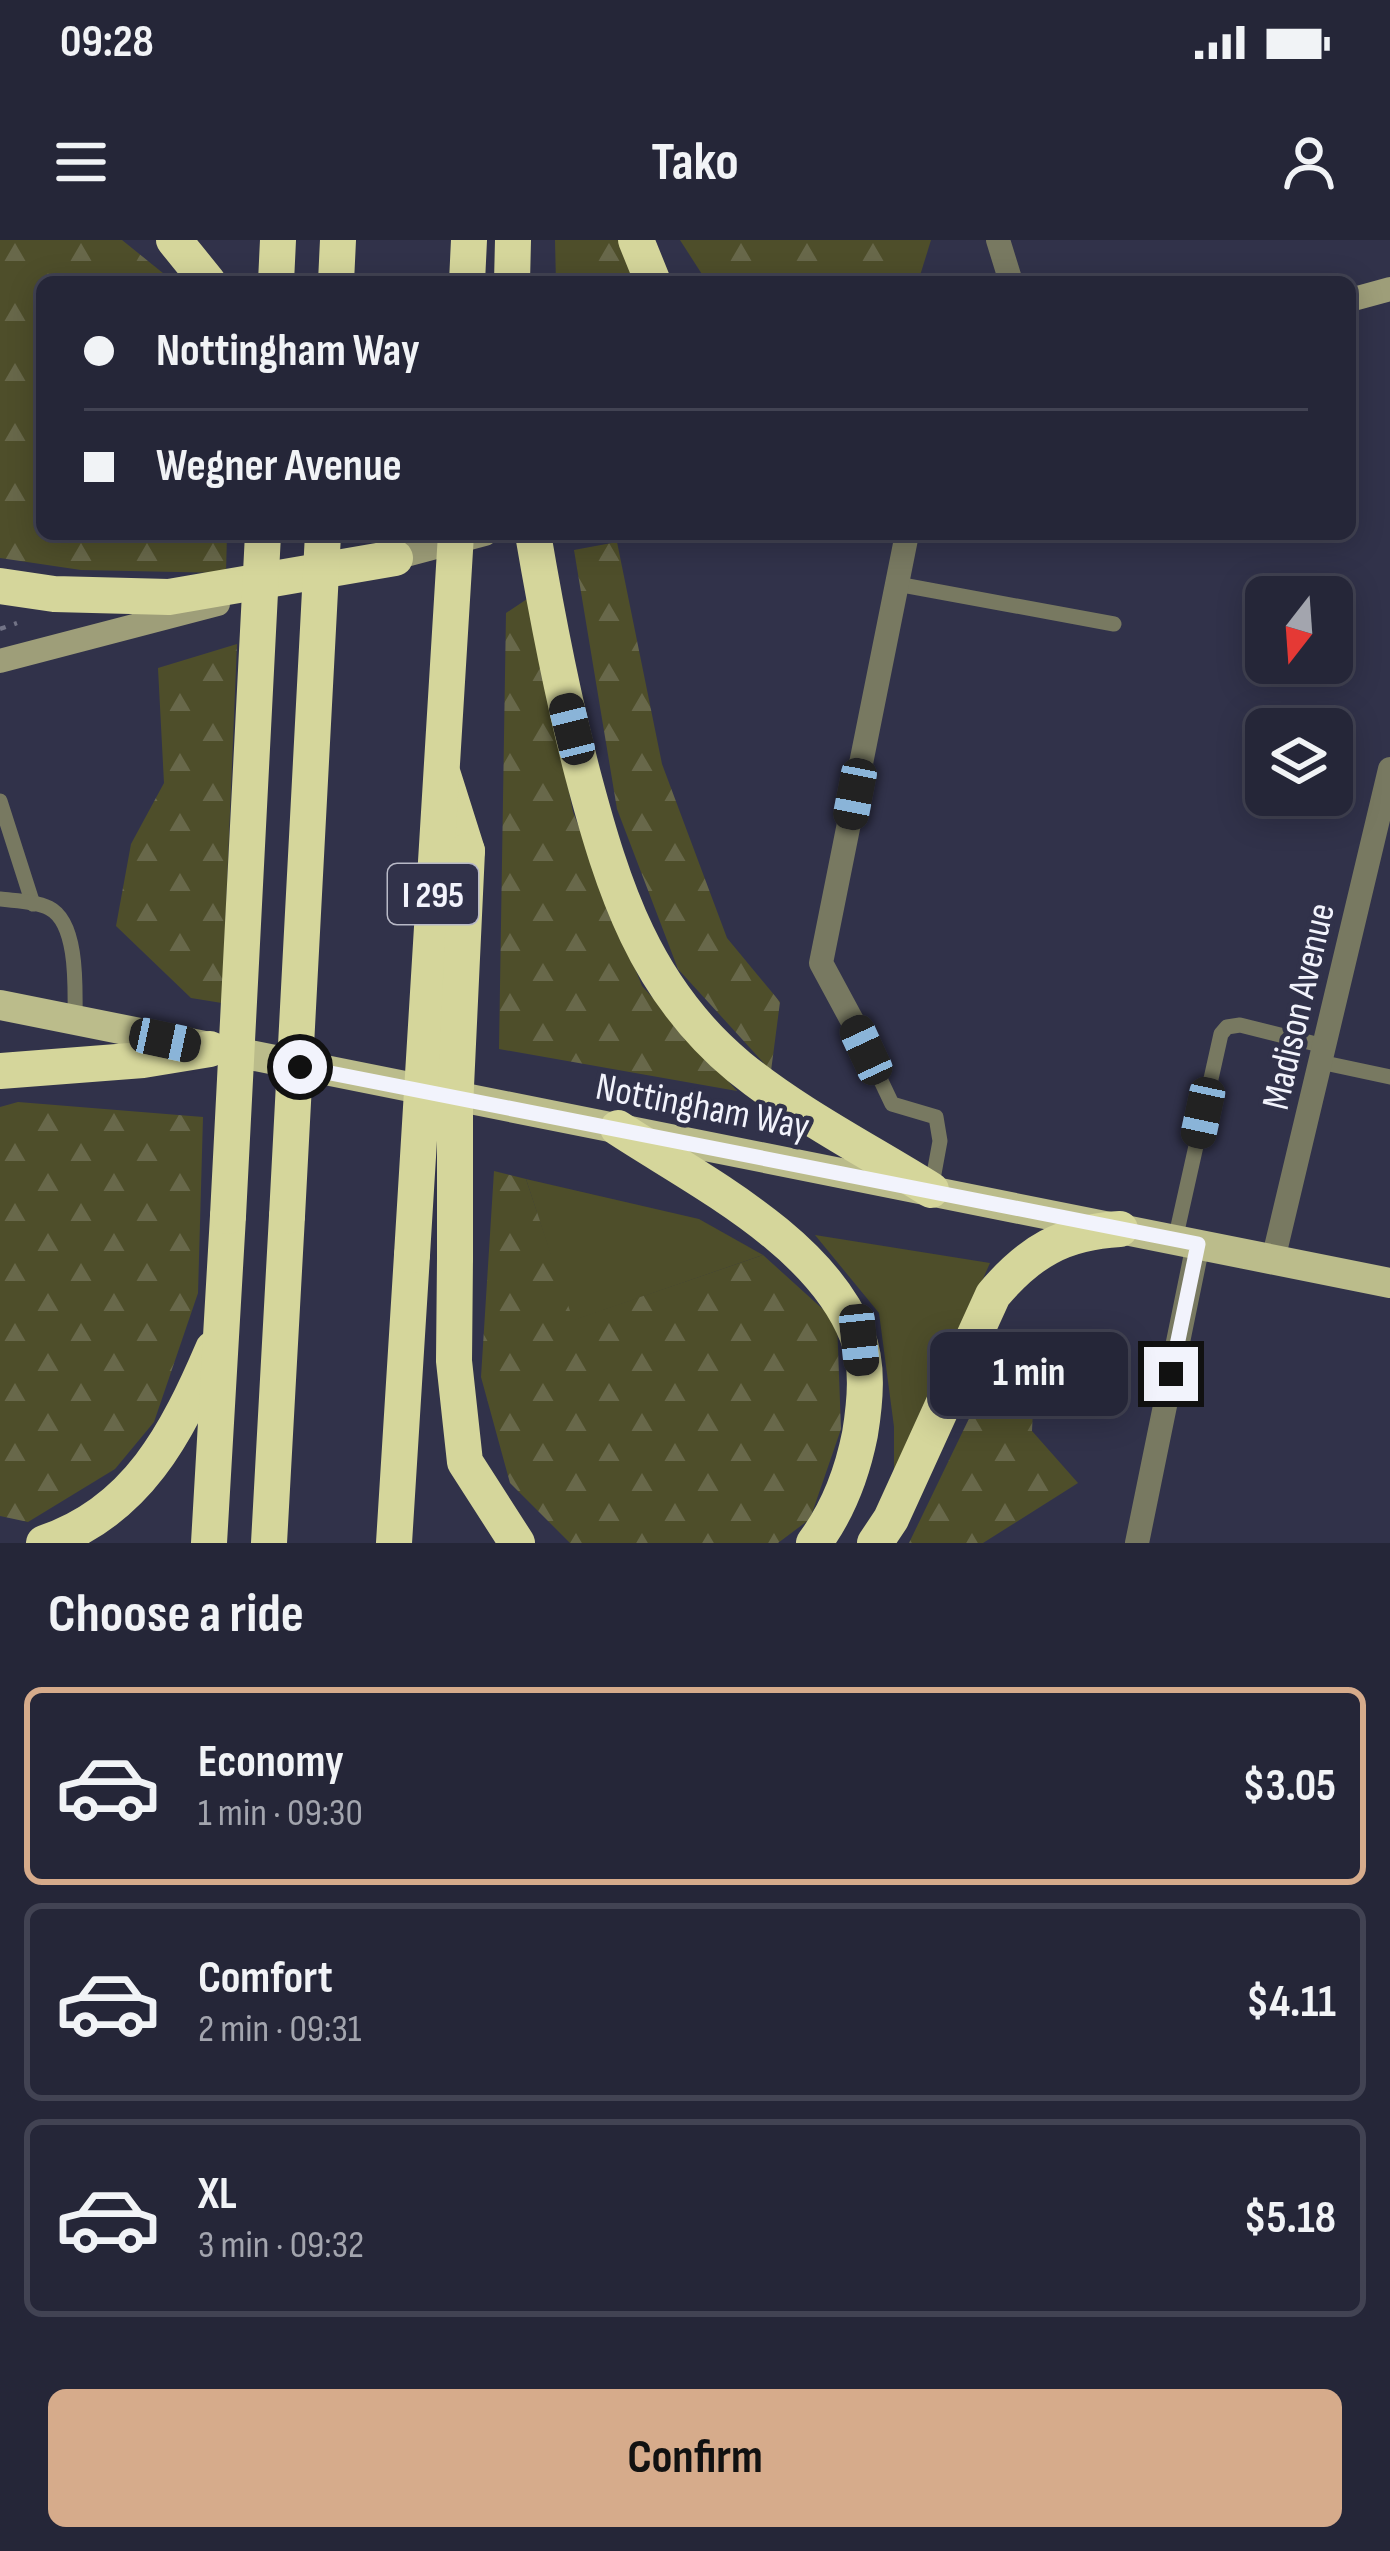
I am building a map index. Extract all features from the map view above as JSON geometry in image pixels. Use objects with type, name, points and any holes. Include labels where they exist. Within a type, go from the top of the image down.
[{"type":"highway","points":[[174,240],[204,276]]},
{"type":"highway","points":[[276,276],[278,240]]},
{"type":"highway","points":[[336,276],[338,240]]},
{"type":"highway","points":[[467,276],[469,240]]},
{"type":"highway","points":[[512,276],[513,240]]},
{"type":"highway","points":[[636,240],[651,276]]},
{"type":"highway","points":[[246,540],[253,722]]},
{"type":"highway","points":[[209,1543],[263,540]]},
{"type":"highway","points":[[269,1543],[323,540]]},
{"type":"highway","name":"I 295","points":[[394,1543],[456,540]]},
{"type":"highway","points":[[534,540],[554,658],[619,898],[644,952],[673,995],[738,1066],[931,1190]]},
{"type":"highway","points":[[0,586],[53,594],[169,597],[395,558]]},
{"type":"highway","points":[[440,765],[467,851],[455,1108],[454,1360],[465,1462],[517,1543]]},
{"type":"highway","points":[[0,1071],[143,1060],[210,1049]]},
{"type":"highway","points":[[618,1128],[772,1232],[840,1300],[859,1340],[866,1401],[843,1495],[814,1543]]},
{"type":"highway","points":[[875,1543],[891,1519],[993,1295],[1037,1250],[1064,1237],[1120,1229]]},
{"type":"highway","points":[[44,1543],[94,1521],[145,1476],[189,1404],[224,1324]]},
{"type":"main road","points":[[1356,298],[1390,290]]},
{"type":"main road","points":[[0,661],[462,540]]},
{"type":"main road","name":"Nottingham Way","points":[[0,1005],[1390,1283]]},
{"type":"street","points":[[998,240],[1009,276]]},
{"type":"street","points":[[855,1026],[821,963],[906,540]]},
{"type":"street","name":"Madison Avenue","points":[[1274,1260],[1390,769]]},
{"type":"street","points":[[1137,1543],[1186,1242]]},
{"type":"lane","points":[[897,584],[1114,624]]},
{"type":"lane","points":[[0,801],[33,904]]},
{"type":"lane","points":[[0,899],[46,906],[60,916],[75,959],[75,1020]]},
{"type":"lane","points":[[1186,1242],[1221,1034],[1227,1027],[1240,1025],[1390,1078]]},
{"type":"lane","points":[[855,1026],[892,1105],[937,1117],[940,1141],[931,1190]]},
{"type":"path","points":[[0,629],[22,622]]},
{"type":"green space","points":[[0,240],[122,240],[167,276],[36,276],[36,540],[227,540],[226,573],[81,570],[0,558]]},
{"type":"green space","points":[[555,240],[622,240],[637,276],[556,276]]},
{"type":"green space","points":[[680,240],[931,240],[920,276],[703,276]]},
{"type":"green space","points":[[617,542],[662,764],[727,938],[780,1002],[771,1071],[678,969],[617,809],[574,550]]},
{"type":"green space","points":[[530,597],[573,812],[642,986],[737,1091],[499,1049],[506,613]]},
{"type":"green space","points":[[237,644],[222,1003],[191,998],[116,926],[131,844],[164,783],[158,668]]},
{"type":"green space","points":[[18,1102],[203,1117],[198,1293],[154,1422],[115,1469],[28,1522],[0,1516],[0,1107]]},
{"type":"green space","points":[[494,1171],[526,1179],[573,1320],[763,1255],[837,1322],[841,1429],[810,1519],[778,1543],[570,1543],[510,1483],[481,1377]]},
{"type":"green space","points":[[526,1179],[699,1219],[763,1255],[572,1321]]},
{"type":"green space","points":[[815,1235],[990,1263],[894,1479],[894,1427],[879,1313]]},
{"type":"green space","points":[[1036,1341],[1032,1431],[1078,1483],[983,1543],[909,1543],[1004,1346]]},
{"type":"route","points":[[300,1067],[1198,1244],[1171,1374]]}]
